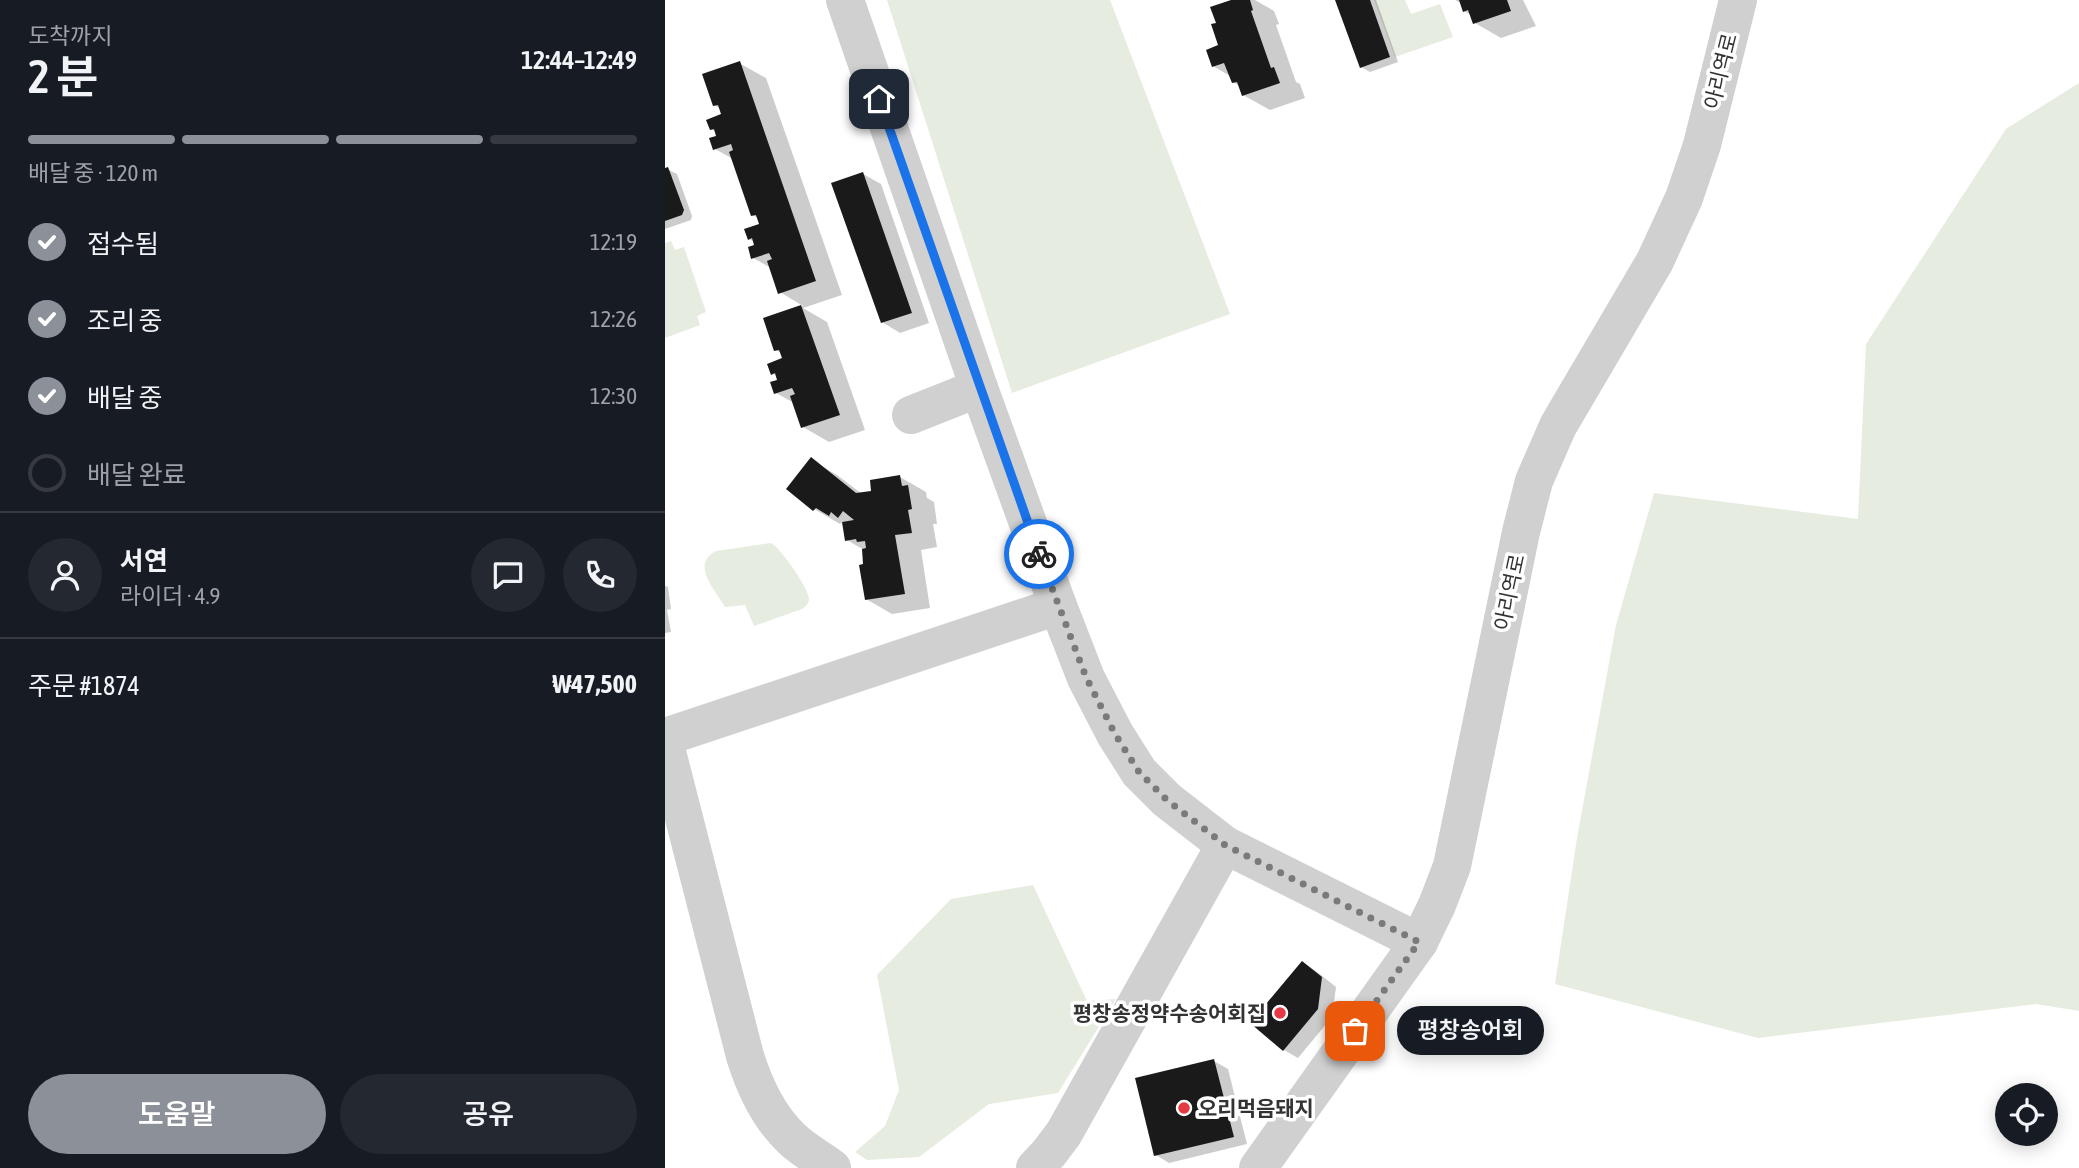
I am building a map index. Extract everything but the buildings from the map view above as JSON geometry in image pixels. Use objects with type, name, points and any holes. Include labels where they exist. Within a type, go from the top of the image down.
[{"type":"street","points":[[845,0],[979,388],[1058,606],[1086,677],[1115,734],[1139,772],[1167,800],[1225,845],[1419,942]]},
{"type":"street","name":"아리역로","points":[[1258,1168],[1419,942],[1437,905],[1453,866],[1521,532],[1534,481],[1558,426],[1655,261],[1684,198],[1702,145],[1738,0]]},
{"type":"street","points":[[911,415],[979,388]]},
{"type":"street","points":[[665,737],[1058,606]]},
{"type":"street","points":[[665,744],[753,1080],[776,1120],[792,1139],[832,1168]]},
{"type":"street","points":[[1035,1168],[1063,1133],[1225,845]]},
{"type":"shaded area","points":[[887,0],[1110,0],[1230,314],[1012,393]]},
{"type":"shaded area","points":[[1374,0],[1405,0],[1411,14],[1440,4],[1453,37],[1395,57]]},
{"type":"shaded area","points":[[2079,83],[2079,1011],[2036,1004],[1758,1038],[1555,984],[1577,838],[1616,625],[1654,493],[1858,519],[1866,344],[2006,129]]},
{"type":"shaded area","points":[[671,241],[675,250],[684,247],[706,312],[697,316],[700,325],[665,338],[665,243]]},
{"type":"shaded area","points":[[771,543],[794,569],[809,600],[802,609],[754,626],[745,605],[725,607],[707,578],[705,563],[716,551]]},
{"type":"shaded area","points":[[1033,885],[1087,1001],[1116,999],[1058,1093],[989,1104],[919,1157],[867,1160],[855,1152],[885,1126],[899,1090],[877,975],[951,899]]},
{"type":"way so far","points":[[1039,554],[1086,677],[1115,734],[1139,772],[1167,800],[1225,845],[1419,942],[1355,1031]]},
{"type":"place","name":"평창송정약수송어회집","points":[[1280,1013]]},
{"type":"place","name":"평창송어회","points":[[1355,1031]]},
{"type":"place","name":"오리먹음돼지","points":[[1184,1108]]},
{"type":"route","points":[[879,99],[1039,554]]}]
